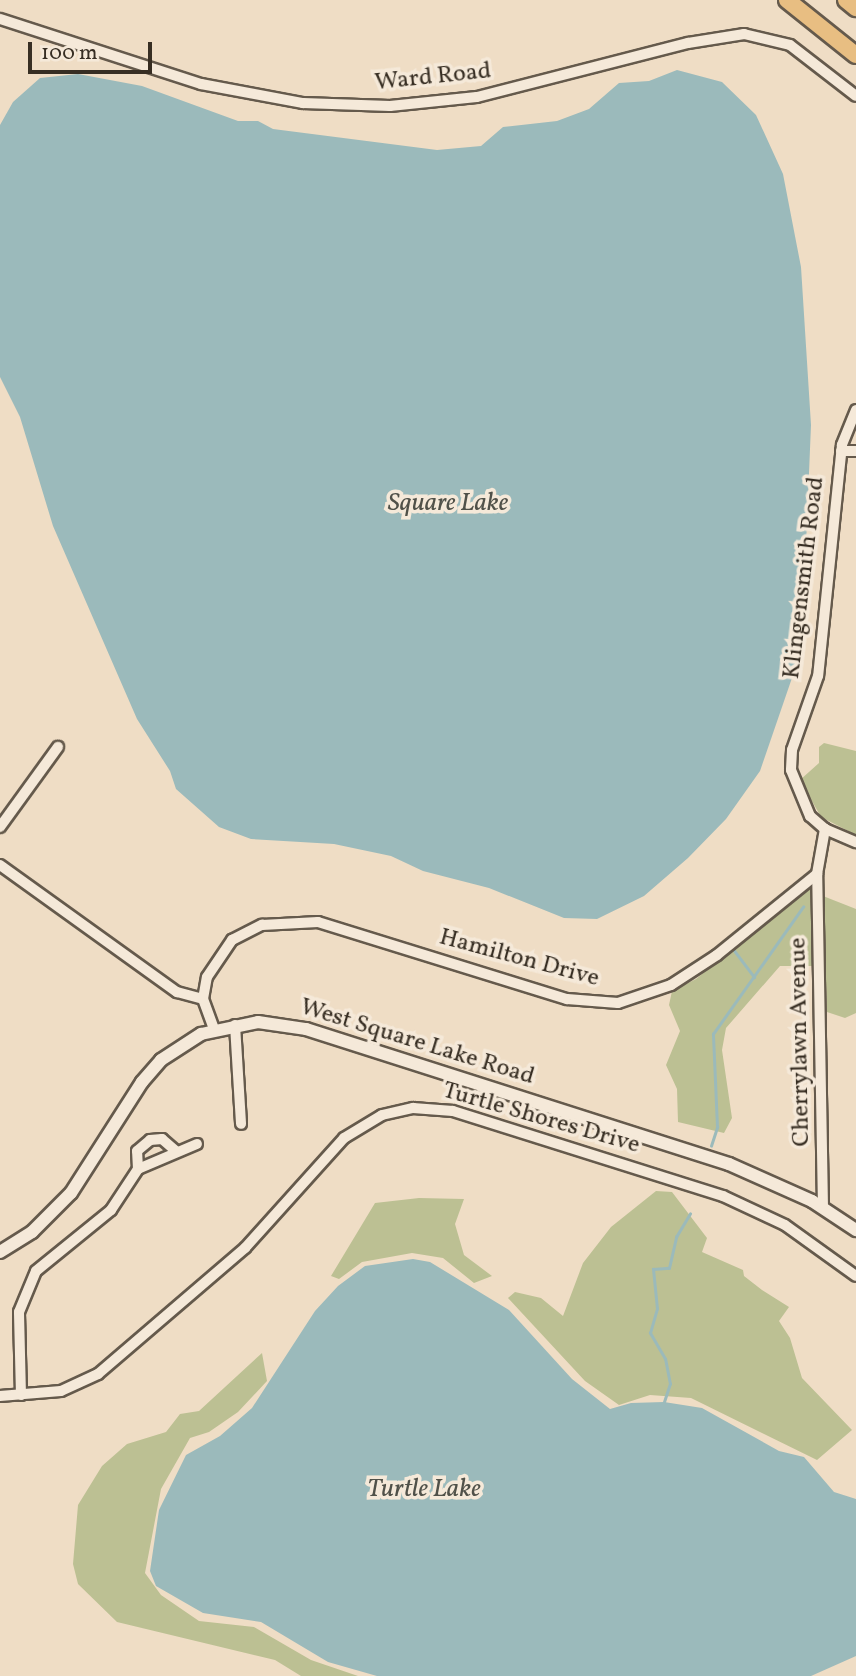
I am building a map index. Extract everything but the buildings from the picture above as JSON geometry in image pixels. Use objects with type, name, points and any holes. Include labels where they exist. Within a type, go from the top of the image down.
[{"type":"highway","points":[[787,0],[856,55]]},
{"type":"highway","points":[[846,0],[856,8]]},
{"type":"highway","points":[[839,41],[856,43]]},
{"type":"street","name":"Ward Road","points":[[0,19],[201,85],[303,103],[390,106],[477,97],[688,43],[744,34],[790,45],[856,96]]},
{"type":"street","name":"Klingensmith Road","points":[[856,410],[841,451],[818,676],[792,750],[791,770],[803,806],[825,829],[856,842]]},
{"type":"street","name":"Klingensmith Road","points":[[841,451],[856,451]]},
{"type":"street","points":[[0,827],[58,747]]},
{"type":"street","points":[[817,874],[825,829]]},
{"type":"street","points":[[0,865],[177,992],[203,999],[214,1029]]},
{"type":"street","name":"Hamilton Drive","points":[[203,999],[207,977],[232,940],[262,925],[298,920],[334,926],[568,999],[600,1004],[637,1000],[671,985],[717,955],[817,874]]},
{"type":"street","name":"Cherrylawn Avenue","points":[[817,874],[823,1208]]},
{"type":"street","name":"West Square Lake Road","points":[[0,1252],[32,1232],[71,1193],[149,1072],[175,1049],[214,1029],[271,1022],[306,1029],[729,1164],[823,1208],[856,1230]]},
{"type":"street","points":[[235,1025],[241,1124]]},
{"type":"street","name":"Turtle Shores Drive","points":[[0,1396],[72,1388],[107,1368],[246,1248],[344,1138],[373,1119],[403,1109],[453,1111],[723,1196],[785,1225],[856,1276]]},
{"type":"street","points":[[138,1169],[137,1151],[145,1142],[162,1139],[176,1151]]},
{"type":"street","points":[[21,1395],[19,1312],[30,1280],[51,1256],[111,1210],[138,1169],[197,1144]]},
{"type":"green space","points":[[824,743],[856,751],[856,835],[821,817],[800,780],[819,763],[819,747]]},
{"type":"green space","points":[[812,884],[814,966],[780,966],[726,1028],[722,1050],[732,1118],[724,1133],[678,1122],[677,1089],[666,1065],[680,1031],[669,1005],[672,991],[696,979]]},
{"type":"green space","points":[[823,896],[856,909],[856,1013],[845,1018],[827,1012]]},
{"type":"green space","points":[[656,1191],[672,1192],[707,1238],[702,1252],[743,1270],[744,1276],[789,1307],[779,1321],[790,1338],[802,1378],[852,1430],[817,1460],[691,1398],[650,1395],[619,1405],[585,1381],[508,1298],[515,1292],[541,1298],[563,1316],[583,1263],[611,1227]]},
{"type":"green space","points":[[419,1198],[464,1199],[455,1224],[464,1255],[492,1276],[474,1283],[443,1258],[412,1253],[362,1262],[339,1279],[331,1276],[375,1203]]},
{"type":"green space","points":[[262,1353],[267,1381],[238,1412],[209,1432],[190,1438],[161,1489],[145,1573],[161,1595],[199,1621],[254,1627],[311,1660],[358,1676],[301,1676],[275,1660],[117,1622],[78,1584],[73,1564],[78,1505],[102,1466],[127,1444],[166,1432],[180,1414],[199,1411]]},
{"type":"water","name":"Square Lake","points":[[677,70],[722,82],[756,115],[783,174],[801,267],[811,425],[803,618],[793,675],[760,771],[726,819],[688,858],[644,896],[597,919],[564,918],[489,888],[423,871],[391,856],[334,844],[251,839],[219,827],[176,789],[170,771],[137,719],[53,526],[20,417],[0,377],[0,125],[13,102],[40,78],[78,74],[142,86],[238,121],[258,121],[273,129],[437,150],[481,146],[503,127],[557,121],[589,109],[619,83],[649,81]]},
{"type":"water","name":"Turtle Lake","points":[[413,1259],[430,1262],[509,1310],[572,1379],[610,1409],[631,1403],[664,1402],[702,1408],[779,1451],[804,1457],[834,1492],[856,1499],[856,1656],[811,1676],[377,1676],[328,1662],[261,1622],[203,1613],[156,1586],[150,1571],[159,1510],[186,1455],[220,1436],[252,1408],[315,1311],[338,1286],[365,1266]]},
{"type":"waterway","points":[[711,1146],[717,1127],[713,1034],[803,907]]},
{"type":"waterway","points":[[734,950],[754,977]]},
{"type":"waterway","points":[[664,1402],[670,1384],[665,1359],[650,1333],[657,1309],[653,1269],[669,1268],[676,1237],[690,1214]]}]
